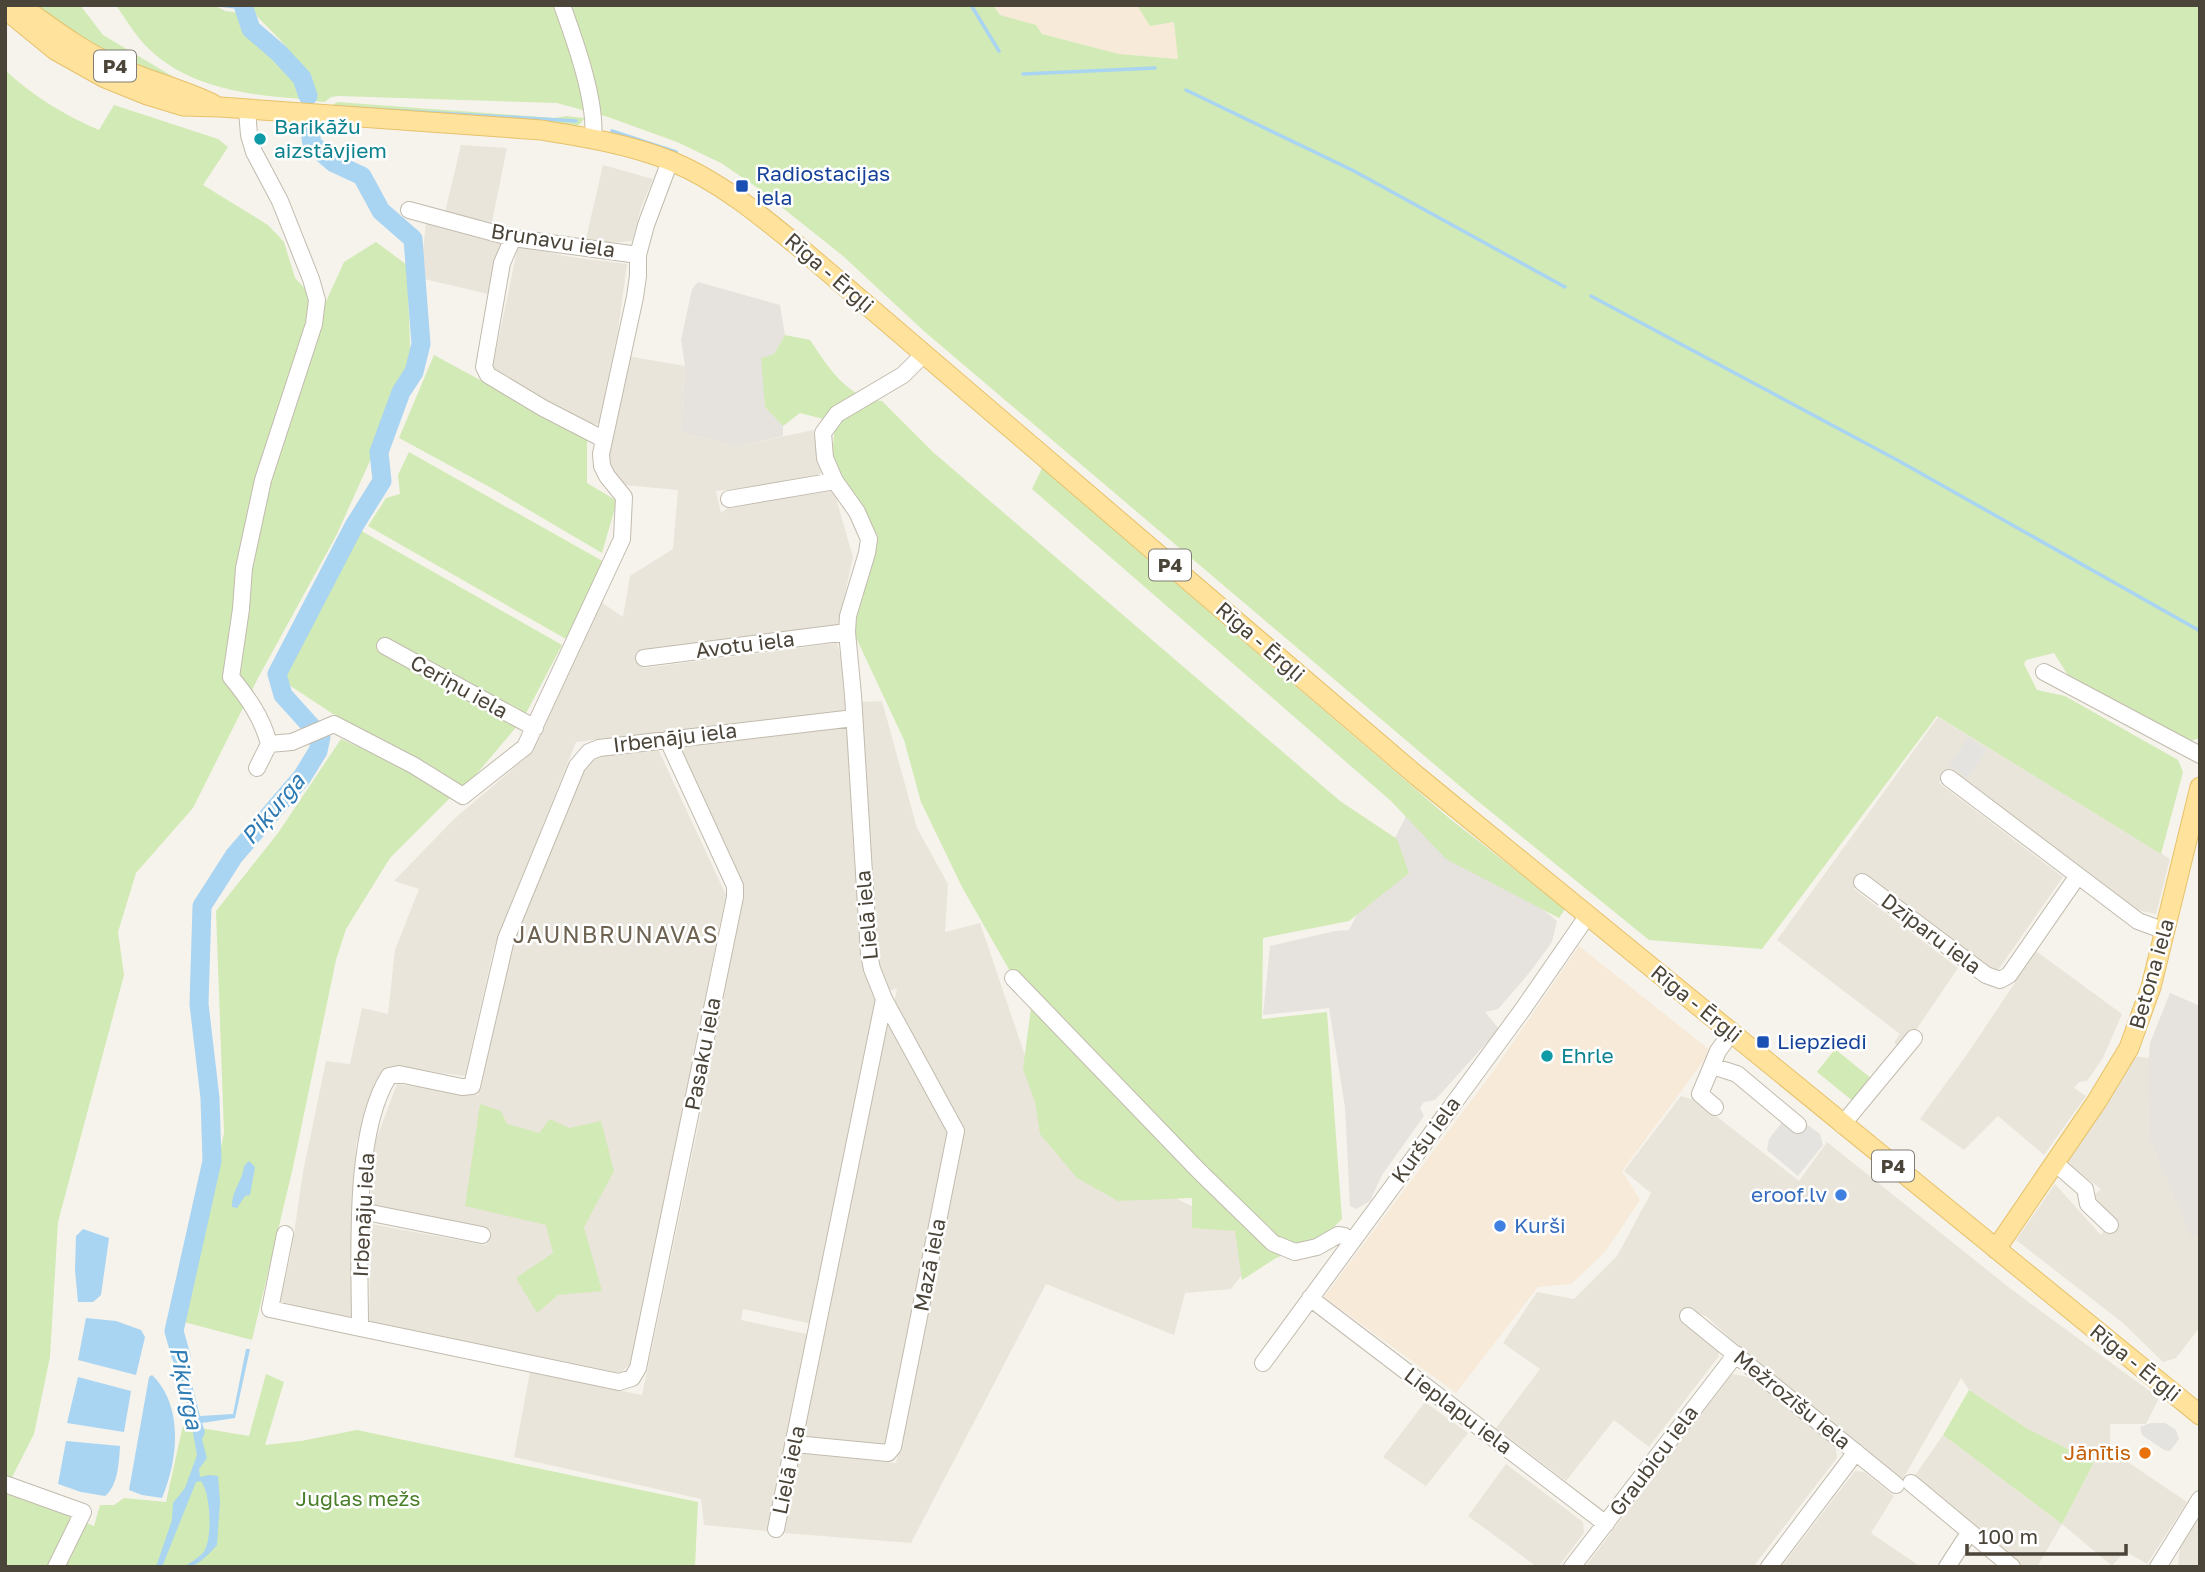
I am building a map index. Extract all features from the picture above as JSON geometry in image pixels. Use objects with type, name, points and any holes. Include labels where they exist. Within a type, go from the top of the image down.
[{"type":"main road","name":"Rīga - Ērgļi","points":[[20,6],[74,45],[111,64],[188,92],[220,107]]},
{"type":"main road","name":"Rīga - Ērgļi","points":[[5,9],[39,39],[88,70],[147,96],[184,106],[541,130],[631,148],[670,161],[714,183],[757,214],[924,354],[1417,776],[2200,1415]]},
{"type":"main road","name":"P4","points":[[5,17],[39,39]]},
{"type":"main road","name":"Betona iela","points":[[1996,1250],[2097,1101],[2129,1048],[2151,987],[2200,787]]},
{"type":"street","points":[[562,5],[580,56],[594,119],[593,139]]},
{"type":"street","points":[[247,110],[249,135],[254,152],[280,201],[317,300],[314,324],[263,480],[244,568],[231,677],[260,716],[269,744],[257,768]]},
{"type":"street","name":"Brunavu iela","points":[[409,210],[513,238],[638,255],[670,161]]},
{"type":"street","points":[[513,238],[502,263],[485,367],[488,375],[603,439]]},
{"type":"street","points":[[269,744],[292,741],[334,724],[413,765],[463,796],[525,747],[622,539],[624,497],[602,466],[603,439],[635,297],[638,255]]},
{"type":"street","name":"Lielā iela","points":[[776,1529],[884,999],[869,954],[847,632],[848,616],[869,539],[857,512],[835,481],[825,458],[823,433],[837,414],[903,375],[924,354]]},
{"type":"street","points":[[729,499],[835,481]]},
{"type":"street","name":"Avotu iela","points":[[644,658],[847,632]]},
{"type":"street","name":"Ceriņu iela","points":[[385,646],[535,728]]},
{"type":"street","points":[[2044,672],[2200,755]]},
{"type":"street","name":"Irbenāju iela","points":[[360,1328],[361,1211],[367,1138],[382,1087],[389,1076],[399,1074],[462,1087],[472,1086],[506,939],[577,766],[589,752],[599,748],[854,718]]},
{"type":"street","name":"Pasaku iela","points":[[360,1328],[619,1382],[632,1378],[638,1368],[735,897],[735,886],[671,747],[670,738]]},
{"type":"street","points":[[1949,778],[2138,921],[2165,930]]},
{"type":"street","name":"Dzīparu iela","points":[[1862,882],[1986,975],[2000,980],[2009,975],[2077,877]]},
{"type":"street","name":"Kuršu iela","points":[[1263,1363],[1515,1020],[1588,915]]},
{"type":"street","points":[[1013,978],[1136,1107],[1273,1243],[1296,1252],[1317,1247],[1338,1235],[1351,1241]]},
{"type":"street","name":"Mazā iela","points":[[795,1444],[888,1452],[893,1447],[906,1385],[956,1131],[884,999]]},
{"type":"street","points":[[1715,1107],[1700,1094],[1718,1051],[1731,1033]]},
{"type":"street","points":[[1842,1125],[1914,1038]]},
{"type":"street","points":[[1712,1066],[1737,1074],[1798,1125]]},
{"type":"street","points":[[2055,1163],[2085,1189],[2088,1204],[2110,1224]]},
{"type":"street","points":[[361,1211],[482,1235]]},
{"type":"street","points":[[285,1234],[270,1309],[360,1328]]},
{"type":"street","name":"Lieplapu iela","points":[[1310,1298],[1606,1524]]},
{"type":"street","name":"Mežrozīšu iela","points":[[1688,1316],[1856,1452],[1957,1521],[2012,1567]]},
{"type":"street","name":"Graubicu iela","points":[[1572,1567],[1736,1354]]},
{"type":"street","points":[[1769,1567],[1856,1452]]},
{"type":"street","points":[[5,1484],[83,1512],[56,1567]]},
{"type":"street","points":[[2158,1567],[2200,1499]]},
{"type":"street","points":[[1947,1567],[1969,1533]]},
{"type":"shaded area","points":[[993,5],[1137,5],[1150,26],[1174,22],[1179,59],[1119,54],[1042,34],[1036,25],[1000,15]]},
{"type":"shaded area","points":[[461,145],[507,148],[492,222],[445,212]]},
{"type":"shaded area","points":[[603,165],[653,179],[632,241],[600,244],[586,239]]},
{"type":"shaded area","points":[[426,223],[503,239],[488,294],[420,278]]},
{"type":"shaded area","points":[[518,246],[571,257],[627,264],[618,331],[599,423],[591,426],[492,370]]},
{"type":"shaded area","points":[[698,282],[780,305],[785,335],[774,354],[762,358],[765,407],[783,426],[783,436],[739,446],[681,432],[685,366],[681,340],[692,289]]},
{"type":"shaded area","points":[[627,356],[685,366],[681,432],[739,446],[813,430],[823,472],[811,480],[716,491],[721,513],[731,505],[832,484],[853,557],[838,626],[637,652],[644,668],[837,643],[850,693],[846,712],[576,742],[493,951],[465,1076],[393,1067],[376,1083],[356,1144],[353,1319],[280,1302],[326,1061],[350,1064],[362,1008],[388,1014],[395,950],[419,889],[394,881],[454,819],[526,758],[601,602],[623,617],[630,576],[673,549],[678,490],[624,485],[611,471],[608,444],[627,375]]},
{"type":"shaded area","points":[[882,701],[917,828],[948,884],[945,932],[980,923],[1053,1138],[1226,1223],[1258,1254],[1231,1289],[1185,1293],[1174,1335],[1046,1284],[911,1543],[784,1533],[799,1453],[896,1463],[963,1128],[894,1003],[897,988],[889,991],[877,957],[860,702]]},
{"type":"shaded area","points":[[1938,717],[2170,859],[2156,914],[2136,910],[1950,768],[1939,783],[2063,877],[1996,973],[1865,874],[1854,889],[1958,968],[1901,1048],[1894,1043],[1900,1034],[1777,940]]},
{"type":"shaded area","points":[[847,727],[878,1004],[812,1324],[743,1309],[741,1320],[811,1335],[767,1531],[704,1525],[701,1499],[514,1457],[530,1372],[642,1395],[699,1122],[743,888],[679,747]]},
{"type":"shaded area","points":[[1968,737],[1987,750],[1967,778],[1949,765]]},
{"type":"shaded area","points":[[658,749],[726,895],[631,1363],[621,1373],[369,1322],[371,1224],[486,1245],[491,1230],[370,1204],[374,1145],[397,1084],[478,1095],[516,935],[586,765],[599,755]]},
{"type":"shaded area","points":[[1413,802],[1557,921],[1552,942],[1530,972],[1498,1009],[1485,1012],[1499,1029],[1435,1100],[1424,1102],[1420,1108],[1424,1116],[1382,1175],[1370,1201],[1356,1209],[1350,1206],[1345,1107],[1329,1008],[1263,1015],[1270,946],[1349,930]]},
{"type":"shaded area","name":"Kurši","points":[[1579,946],[1711,1051],[1622,1171],[1640,1200],[1605,1252],[1571,1284],[1538,1287],[1456,1393],[1324,1297],[1494,1070]]},
{"type":"shaded area","points":[[2036,951],[2122,1014],[2103,1058],[2087,1081],[2079,1082],[2074,1088],[2086,1096],[2044,1155],[1998,1116],[1964,1150],[1920,1119]]},
{"type":"shaded area","points":[[2170,993],[2200,1006],[2200,1236],[2192,1238],[2150,1140],[2150,1043]]},
{"type":"shaded area","points":[[887,1019],[950,1136],[887,1444],[881,1446],[802,1438]]},
{"type":"shaded area","points":[[2132,1056],[2149,1058],[2150,1140],[2193,1238],[2200,1236],[2200,1327],[2176,1358],[2163,1362],[2123,1323],[2016,1240],[2055,1184],[2101,1235],[2114,1219],[2090,1199],[2101,1189],[2064,1161]]},
{"type":"shaded area","points":[[1681,1096],[1697,1101],[1799,1181],[1827,1142],[2011,1289],[2159,1398],[2146,1424],[2110,1424],[2110,1450],[2187,1502],[2147,1564],[2125,1551],[2112,1566],[2062,1524],[2094,1462],[2028,1429],[1969,1390],[1961,1378],[1901,1482],[1747,1354],[1706,1316],[1690,1312],[1717,1344],[1719,1356],[1649,1447],[1614,1420],[1566,1481],[1496,1428],[1540,1369],[1503,1343],[1537,1292],[1574,1299],[1617,1256],[1651,1193],[1624,1171]]},
{"type":"shaded area","points":[[1786,1117],[1797,1117],[1820,1134],[1823,1145],[1798,1176],[1767,1150],[1769,1139]]},
{"type":"shaded area","points":[[1732,1374],[1760,1379],[1835,1442],[1837,1458],[1753,1567],[1585,1567]]},
{"type":"shaded area","points":[[1425,1402],[1468,1433],[1426,1486],[1383,1457]]},
{"type":"shaded area","points":[[2151,1423],[2165,1423],[2176,1430],[2179,1439],[2170,1451],[2164,1450],[2142,1435],[2140,1427]]},
{"type":"shaded area","points":[[1943,1435],[2062,1524],[2037,1567],[2024,1567],[1911,1481]]},
{"type":"shaded area","points":[[1506,1464],[1583,1522],[1584,1533],[1558,1567],[1537,1567],[1468,1516]]},
{"type":"shaded area","points":[[1855,1471],[1864,1472],[1894,1496],[1871,1533],[1921,1567],[1781,1567]]},
{"type":"shaded area","points":[[2200,1510],[2200,1567],[2178,1567],[2180,1547]]},
{"type":"green space","points":[[33,5],[80,5],[103,35],[177,79],[134,66],[94,47]]},
{"type":"green space","points":[[116,5],[214,5],[225,11],[240,13],[249,31],[302,88],[302,99],[245,93],[189,76],[151,51]]},
{"type":"green space","points":[[251,5],[993,5],[1000,15],[1036,25],[1042,34],[1119,54],[1178,59],[1174,22],[1150,26],[1137,5],[2200,5],[2200,738],[2187,742],[2069,677],[2054,653],[2026,660],[2024,664],[2037,690],[2065,696],[2178,760],[2183,772],[2161,854],[1937,716],[1762,949],[1649,940],[1474,798],[925,332],[843,256],[755,186],[721,163],[677,142],[608,117],[557,103],[338,96],[325,102],[313,101],[312,89],[300,64],[249,8]]},
{"type":"green space","points":[[5,70],[49,104],[99,130],[114,105],[218,139],[228,147],[203,185],[268,225],[284,242],[295,278],[323,308],[344,262],[376,242],[407,265],[411,370],[336,536],[258,678],[193,808],[136,873],[118,932],[124,975],[58,1222],[50,1357],[34,1434],[6,1489],[71,1512],[72,1517],[47,1567],[5,1567]]},
{"type":"green space","points":[[337,102],[585,118],[573,127],[333,105]]},
{"type":"green space","points":[[785,335],[810,340],[832,371],[849,388],[870,399],[882,401],[934,453],[1340,801],[1397,839],[1409,873],[1349,921],[1263,938],[1262,1019],[1327,1012],[1342,1219],[1321,1240],[1276,1258],[1242,1280],[1235,1231],[1192,1228],[1192,1198],[1118,1201],[1077,1178],[1040,1134],[1035,1102],[1023,1069],[1031,1008],[962,887],[921,802],[904,740],[852,629],[878,536],[832,460],[835,422],[800,413],[783,426],[765,407],[761,358],[774,354]]},
{"type":"green space","points":[[434,355],[587,438],[587,483],[617,501],[602,553],[399,438]]},
{"type":"green space","points":[[409,452],[606,563],[566,639],[368,526],[386,498],[400,494],[398,475]]},
{"type":"green space","points":[[1042,468],[1449,818],[1565,909],[1559,918],[1446,859],[1391,801],[1032,489]]},
{"type":"green space","points":[[358,529],[562,645],[523,719],[463,790],[289,685],[285,670]]},
{"type":"green space","points":[[341,739],[393,762],[451,797],[390,858],[346,929],[336,960],[293,1167],[252,1340],[184,1322],[224,1133],[216,911],[278,833]]},
{"type":"green space","points":[[1835,1049],[1872,1079],[1854,1102],[1817,1072]]},
{"type":"green space","points":[[480,1104],[501,1111],[507,1124],[539,1133],[550,1119],[569,1128],[601,1121],[614,1171],[584,1227],[602,1291],[558,1295],[537,1313],[516,1278],[553,1253],[546,1225],[465,1206]]},
{"type":"green space","name":"Juglas mežs","points":[[266,1374],[284,1382],[265,1445],[357,1430],[698,1502],[695,1567],[62,1567],[84,1522],[94,1526],[100,1505],[114,1505],[124,1498],[166,1502],[183,1425],[249,1436]]},
{"type":"green space","points":[[1969,1390],[2028,1429],[2094,1462],[2062,1524],[1943,1435]]},
{"type":"water","points":[[249,1161],[255,1167],[250,1195],[245,1196],[237,1208],[232,1207],[233,1196],[244,1166]]},
{"type":"water","points":[[83,1229],[109,1238],[101,1295],[93,1302],[78,1302],[76,1236]]},
{"type":"water","points":[[86,1318],[116,1321],[141,1330],[145,1337],[136,1375],[78,1360]]},
{"type":"water","points":[[168,1329],[178,1331],[200,1416],[233,1414],[246,1349],[250,1349],[235,1418],[202,1423],[205,1432],[202,1440],[207,1458],[199,1469],[200,1477],[218,1476],[220,1502],[217,1545],[198,1563],[184,1567],[203,1553],[208,1539],[210,1517],[204,1487],[201,1481],[196,1482],[162,1567],[156,1567],[172,1520],[173,1503],[185,1488],[197,1455]]},
{"type":"water","points":[[152,1375],[169,1402],[175,1434],[172,1467],[162,1498],[129,1490],[149,1377]]},
{"type":"water","points":[[78,1377],[131,1391],[124,1432],[67,1423]]},
{"type":"water","points":[[66,1441],[120,1446],[115,1480],[105,1496],[58,1484]]},
{"type":"waterway","points":[[220,5],[244,8]]},
{"type":"waterway","name":"Piķurga","points":[[243,5],[251,29],[302,78],[308,96]]},
{"type":"waterway","points":[[971,5],[999,51]]},
{"type":"waterway","points":[[1023,74],[1155,68]]},
{"type":"waterway","points":[[1186,90],[1354,171],[1565,287]]},
{"type":"waterway","points":[[336,107],[576,121]]},
{"type":"waterway","name":"Piķurga","points":[[181,1356],[174,1331],[212,1161],[210,1098],[199,1004],[202,906],[234,856],[302,777],[318,751],[321,737],[283,695],[277,674],[354,526],[382,481],[379,452],[401,392],[414,372],[421,344],[413,239],[381,211],[362,176],[334,163],[312,144],[309,125]]},
{"type":"waterway","points":[[612,131],[676,152]]},
{"type":"waterway","points":[[1591,296],[1899,461],[2200,631]]},
{"type":"place","name":"Barikāžu aizstāvjiem","points":[[260,139]]},
{"type":"place","name":"Radiostacijas iela","points":[[742,186]]},
{"type":"place","name":"Liepziedi","points":[[1763,1042]]},
{"type":"place","name":"Ehrle","points":[[1547,1056]]},
{"type":"place","name":"eroof.lv","points":[[1841,1195]]},
{"type":"place","name":"Kurši","points":[[1500,1226]]},
{"type":"place","name":"Jānītis","points":[[2145,1453]]},
{"type":"district","name":"JAUNBRUNAVAS","points":[[616,935]]}]
